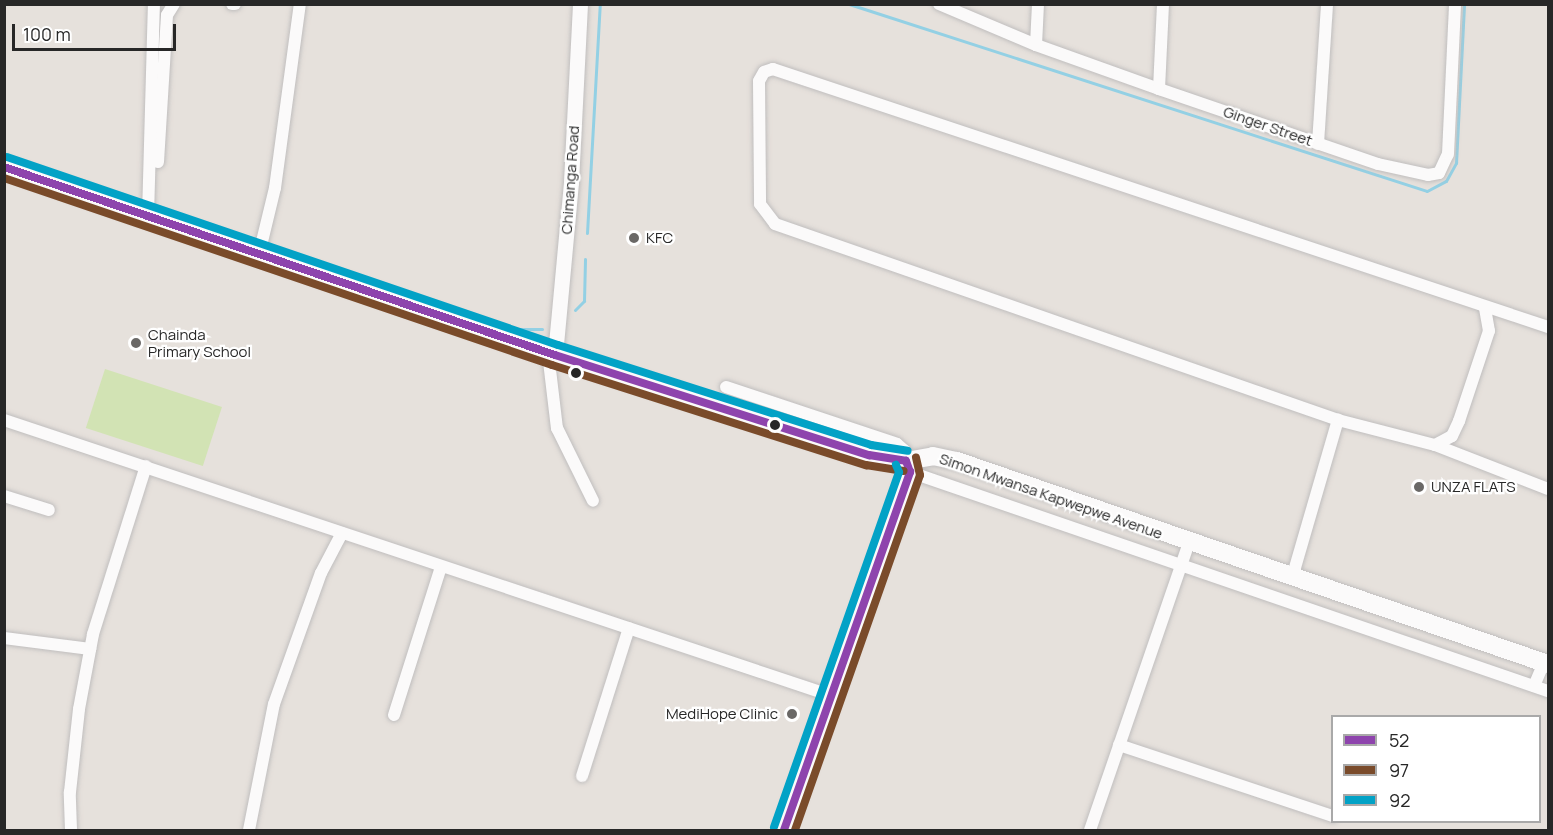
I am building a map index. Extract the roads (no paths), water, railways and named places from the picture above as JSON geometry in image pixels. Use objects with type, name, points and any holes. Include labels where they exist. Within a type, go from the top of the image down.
[{"type":"main road","name":"Simon Mwansa Kapwepwe Avenue","points":[[4,167],[552,354],[869,455],[908,467],[933,456],[957,461],[1189,543],[1546,663]]},
{"type":"main road","points":[[784,831],[832,696],[908,467]]},
{"type":"street","points":[[148,216],[154,4]]},
{"type":"street","points":[[149,191],[157,173],[167,15],[174,4]]},
{"type":"street","points":[[259,254],[275,188],[300,4]]},
{"type":"street","name":"Chimanga Road","points":[[552,354],[571,182],[580,4]]},
{"type":"street","name":"Ginger Street","points":[[939,4],[1036,45],[1318,144],[1408,173],[1439,173],[1448,154],[1455,4]]},
{"type":"street","points":[[1036,45],[1038,4]]},
{"type":"street","points":[[1159,89],[1163,4]]},
{"type":"street","points":[[1318,144],[1327,4]]},
{"type":"street","points":[[1548,327],[1485,309],[1449,293],[939,122],[773,69],[764,72],[759,81],[760,204],[775,224],[1338,420],[1435,445],[1548,489]]},
{"type":"street","points":[[1435,445],[1452,436],[1459,421],[1489,331],[1485,309]]},
{"type":"street","points":[[552,354],[557,428],[593,501]]},
{"type":"street","points":[[726,387],[897,444],[905,451],[908,467],[1548,691]]},
{"type":"street","points":[[4,420],[832,696]]},
{"type":"street","points":[[1292,578],[1338,420]]},
{"type":"street","points":[[71,831],[70,792],[79,709],[90,649],[146,466]]},
{"type":"street","points":[[4,496],[49,510]]},
{"type":"street","points":[[249,831],[265,741],[283,673],[321,573],[342,533]]},
{"type":"street","points":[[1090,831],[1189,543]]},
{"type":"street","points":[[394,715],[441,567]]},
{"type":"street","points":[[582,776],[629,628]]},
{"type":"street","points":[[4,638],[90,649]]},
{"type":"street","points":[[1534,686],[1546,663]]},
{"type":"street","points":[[1119,745],[1331,816]]},
{"type":"waterway","points":[[587,233],[600,4]]},
{"type":"waterway","points":[[849,4],[1427,191],[1446,181],[1456,163],[1464,4]]},
{"type":"waterway","points":[[295,257],[508,329],[542,329]]},
{"type":"waterway","points":[[575,310],[584,301],[585,259]]},
{"type":"place","name":"KFC","points":[[634,238]]},
{"type":"place","name":"Chainda Primary School","points":[[136,343]]},
{"type":"place","name":"UNZA FLATS","points":[[1419,487]]},
{"type":"place","name":"MediHope Clinic","points":[[792,714]]}]
